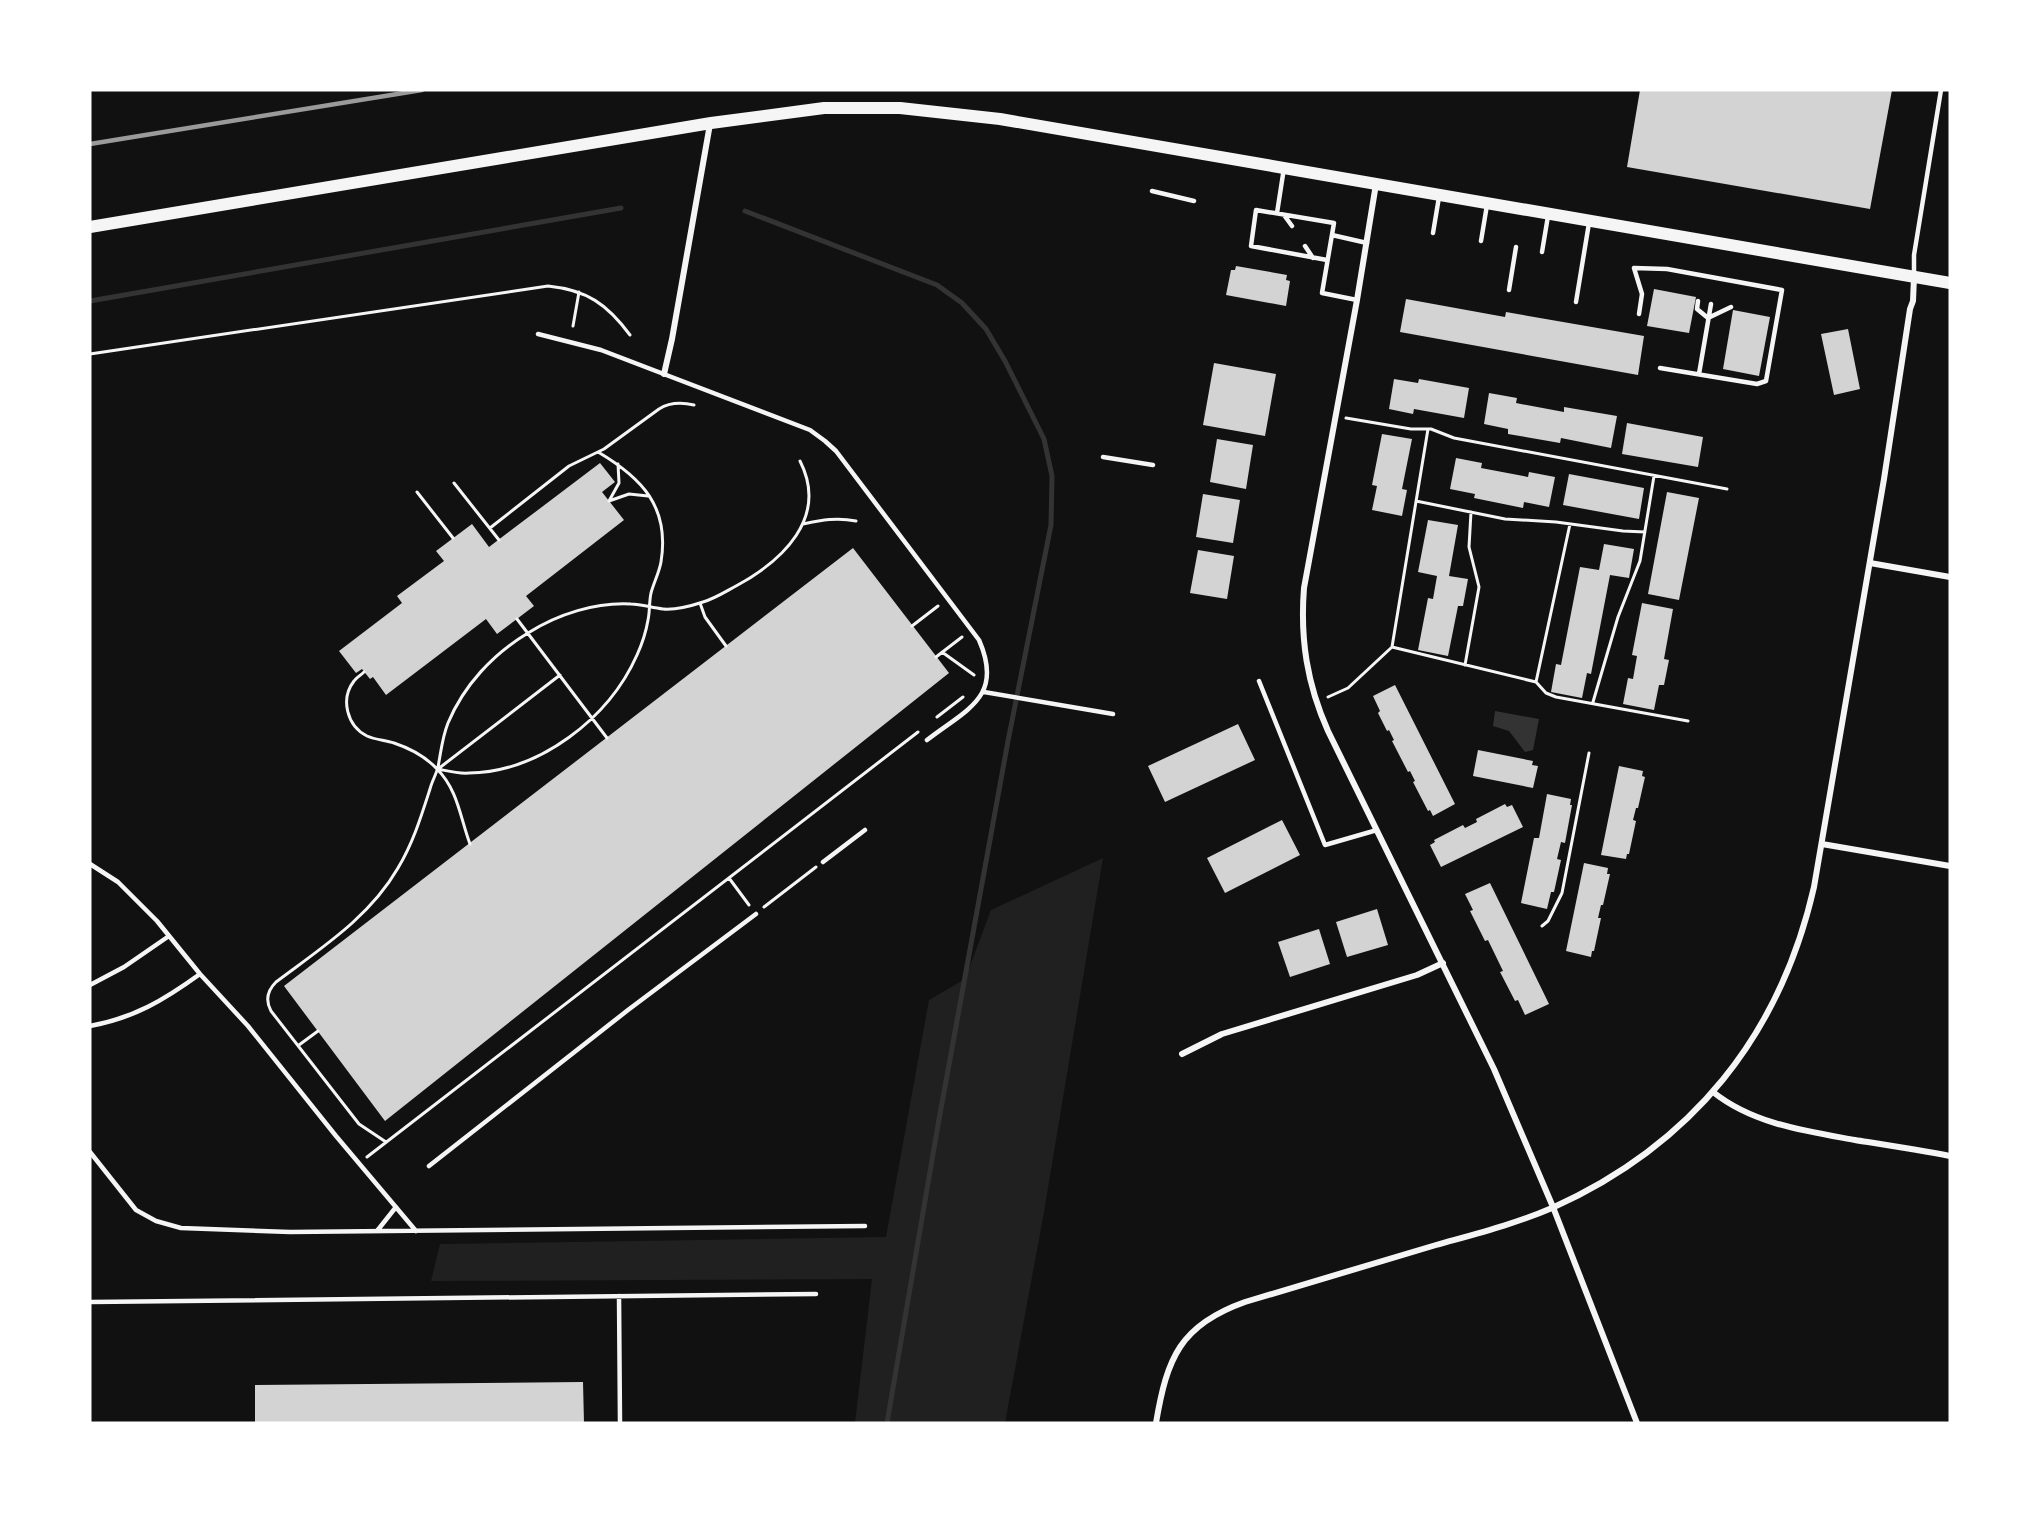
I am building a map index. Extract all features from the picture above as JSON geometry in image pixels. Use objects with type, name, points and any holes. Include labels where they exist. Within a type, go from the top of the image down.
[{"type":"main road","points":[[90,227],[711,123],[832,108],[877,107],[1000,119],[1950,283]]},
{"type":"street","points":[[664,374],[711,123]]},
{"type":"street","points":[[1377,184],[1307,567],[1303,604],[1303,644],[1316,702],[1328,731],[1494,1070],[1553,1207],[1637,1423]]},
{"type":"street","points":[[1155,1423],[1170,1364],[1194,1328],[1208,1318],[1245,1302],[1511,1224],[1553,1207],[1612,1175],[1673,1134],[1713,1092],[1747,1049],[1778,995],[1805,923],[1822,844],[1870,563],[1913,301],[1914,277]]},
{"type":"street","points":[[1870,563],[1950,577]]},
{"type":"street","points":[[1822,844],[1950,866]]},
{"type":"street","points":[[1182,1054],[1222,1034],[1417,975],[1443,963]]},
{"type":"street","points":[[1713,1092],[1745,1113],[1778,1124],[1950,1156]]},
{"type":"lane","points":[[1914,277],[1914,255],[1941,90]]},
{"type":"lane","points":[[1277,213],[1284,168]]},
{"type":"lane","points":[[1152,191],[1194,201]]},
{"type":"lane","points":[[1433,233],[1440,195]]},
{"type":"lane","points":[[1481,241],[1488,203]]},
{"type":"lane","points":[[1328,260],[1251,246],[1256,210],[1334,223],[1328,260],[1322,293],[1357,300]]},
{"type":"lane","points":[[1542,252],[1548,213]]},
{"type":"lane","points":[[1284,215],[1292,226]]},
{"type":"lane","points":[[1576,302],[1589,220]]},
{"type":"lane","points":[[1332,235],[1367,243]]},
{"type":"lane","points":[[1305,246],[1313,258]]},
{"type":"lane","points":[[1509,290],[1516,247]]},
{"type":"lane","points":[[1639,314],[1642,294],[1634,268],[1667,269],[1715,278],[1735,285],[1782,290],[1766,381],[1757,384],[1660,368]]},
{"type":"lane","points":[[1701,282],[1702,276]]},
{"type":"lane","points":[[1714,285],[1715,278]]},
{"type":"lane","points":[[1698,301],[1697,309],[1708,318]]},
{"type":"lane","points":[[1699,374],[1711,304]]},
{"type":"lane","points":[[1708,318],[1731,307]]},
{"type":"lane","points":[[538,334],[601,350],[810,430],[836,451],[979,640],[985,654],[987,681],[984,692],[977,701],[927,740]]},
{"type":"lane","points":[[1103,457],[1153,465]]},
{"type":"lane","points":[[1259,681],[1325,845],[1377,830]]},
{"type":"lane","points":[[984,692],[1113,714]]},
{"type":"lane","points":[[824,862],[865,830]]},
{"type":"lane","points":[[90,864],[118,882],[169,936],[248,1026],[416,1231]]},
{"type":"lane","points":[[429,1166],[628,1010],[756,914]]},
{"type":"lane","points":[[90,985],[124,967],[169,936]]},
{"type":"lane","points":[[90,1026],[144,1010],[166,999],[200,974]]},
{"type":"lane","points":[[90,1152],[136,1210],[168,1225],[181,1228],[290,1232],[865,1226]]},
{"type":"lane","points":[[377,1231],[396,1207]]},
{"type":"lane","points":[[90,1302],[816,1294]]},
{"type":"lane","points":[[619,1296],[620,1423]]},
{"type":"path","points":[[90,354],[548,286],[579,292],[604,305],[630,335]]},
{"type":"path","points":[[573,326],[579,292]]},
{"type":"path","points":[[490,528],[569,466],[598,452],[668,404],[694,405]]},
{"type":"path","points":[[1336,416],[1411,429],[1428,429],[1454,438],[1727,489]]},
{"type":"path","points":[[1316,702],[1348,688],[1392,647],[1428,429]]},
{"type":"path","points":[[438,769],[470,773],[515,765],[542,754],[561,743],[592,718],[628,672],[645,632],[651,592],[661,563],[662,529],[650,497],[634,476],[598,452]]},
{"type":"path","points":[[386,1142],[358,1124],[272,1011],[268,1005],[269,991],[276,982],[362,916],[394,875],[413,840],[438,769],[439,750],[443,737],[463,695],[473,680],[496,656],[527,633],[558,618],[596,606],[633,604],[665,609],[700,603],[758,574],[786,549],[804,524],[809,496],[800,461]]},
{"type":"path","points":[[618,464],[619,483],[609,501],[629,494],[650,497]]},
{"type":"path","points":[[1593,702],[1618,616],[1638,566],[1654,476]]},
{"type":"path","points":[[454,483],[499,540]]},
{"type":"path","points":[[417,492],[453,538]]},
{"type":"path","points":[[1416,501],[1505,519],[1645,532]]},
{"type":"path","points":[[1465,665],[1479,587],[1469,547],[1472,512]]},
{"type":"path","points":[[804,524],[842,518],[856,521]]},
{"type":"path","points":[[1536,682],[1570,524]]},
{"type":"path","points":[[932,598],[944,614]]},
{"type":"path","points":[[700,603],[705,617],[726,646]]},
{"type":"path","points":[[912,626],[938,606]]},
{"type":"path","points":[[517,619],[607,738]]},
{"type":"path","points":[[956,629],[966,643]]},
{"type":"path","points":[[936,657],[962,637]]},
{"type":"path","points":[[1392,647],[1536,682],[1551,696],[1688,721]]},
{"type":"path","points":[[942,652],[974,677],[976,666]]},
{"type":"path","points":[[364,672],[354,681],[348,693],[346,706],[350,718],[357,729],[366,735],[405,748],[423,757],[438,769],[456,797],[470,844]]},
{"type":"path","points":[[438,769],[560,675]]},
{"type":"path","points":[[934,719],[971,689]]},
{"type":"path","points":[[359,1164],[925,726]]},
{"type":"path","points":[[1542,926],[1548,921],[1562,893],[1589,753]]},
{"type":"path","points":[[729,878],[756,914],[824,862]]},
{"type":"path","points":[[299,1044],[318,1031]]},
{"type":"shaded area","points":[[1495,711],[1539,719],[1533,750],[1525,752],[1509,731],[1493,726]]},
{"type":"shaded area","points":[[1103,858],[1044,1212],[1005,1423],[855,1423],[872,1279],[431,1281],[440,1244],[886,1237],[929,1000],[965,979],[991,910]]},
{"type":"building","points":[[1640,90],[1892,90],[1870,209],[1627,167]]},
{"type":"building","points":[[1236,266],[1287,275],[1286,280],[1290,281],[1286,306],[1226,295],[1231,270],[1235,270]]},
{"type":"building","points":[[1654,289],[1696,297],[1689,333],[1647,326]]},
{"type":"building","points":[[1406,299],[1505,317],[1506,312],[1644,336],[1638,375],[1400,332]]},
{"type":"building","points":[[1733,310],[1770,317],[1759,376],[1723,369]]},
{"type":"building","points":[[1848,329],[1860,389],[1834,395],[1821,334]]},
{"type":"building","points":[[1214,363],[1276,374],[1265,436],[1203,425]]},
{"type":"building","points":[[1394,379],[1418,383],[1419,379],[1469,388],[1464,418],[1414,409],[1413,414],[1389,409]]},
{"type":"building","points":[[1489,393],[1517,398],[1516,403],[1564,412],[1564,407],[1617,416],[1611,448],[1561,438],[1560,443],[1508,434],[1508,429],[1484,424]]},
{"type":"building","points":[[1627,423],[1703,437],[1698,467],[1622,454]]},
{"type":"building","points":[[1382,434],[1412,439],[1402,489],[1407,490],[1402,516],[1372,510],[1377,486],[1372,485]]},
{"type":"building","points":[[1217,439],[1253,445],[1246,489],[1210,482]]},
{"type":"building","points":[[1456,458],[1482,463],[1481,468],[1528,477],[1529,472],[1555,477],[1549,507],[1524,502],[1523,508],[1474,498],[1475,494],[1450,489]]},
{"type":"building","points":[[600,463],[615,482],[602,492],[624,520],[526,596],[534,606],[497,634],[486,619],[386,695],[373,677],[370,679],[362,669],[356,673],[339,651],[402,603],[397,596],[444,561],[436,551],[472,524],[489,547]]},
{"type":"building","points":[[1569,474],[1644,488],[1639,519],[1563,505]]},
{"type":"building","points":[[1667,492],[1699,498],[1679,600],[1648,594]]},
{"type":"building","points":[[1203,494],[1240,500],[1233,543],[1196,537]]},
{"type":"building","points":[[1428,520],[1458,525],[1449,576],[1468,579],[1463,606],[1458,606],[1448,656],[1418,650],[1428,598],[1433,599],[1437,576],[1418,572]]},
{"type":"building","points":[[1604,544],[1634,549],[1629,578],[1610,575],[1591,674],[1587,673],[1582,698],[1551,692],[1556,664],[1561,665],[1580,567],[1599,570]]},
{"type":"building","points":[[853,548],[949,673],[385,1121],[284,986]]},
{"type":"building","points":[[1198,550],[1234,556],[1227,599],[1190,593]]},
{"type":"building","points":[[1642,603],[1673,609],[1664,659],[1669,660],[1664,685],[1659,685],[1654,710],[1623,704],[1628,678],[1633,679],[1637,656],[1632,655]]},
{"type":"building","points":[[1395,685],[1455,804],[1433,816],[1430,810],[1428,811],[1410,771],[1408,772],[1392,741],[1394,740],[1389,730],[1387,731],[1378,713],[1380,711],[1373,696]]},
{"type":"building","points":[[1238,724],[1255,760],[1165,802],[1148,766]]},
{"type":"building","points":[[1478,750],[1533,761],[1532,765],[1538,766],[1533,788],[1473,776]]},
{"type":"building","points":[[1619,766],[1643,771],[1642,776],[1645,777],[1633,820],[1636,821],[1626,859],[1601,855]]},
{"type":"building","points":[[1547,794],[1571,799],[1570,805],[1572,805],[1565,843],[1561,842],[1557,859],[1561,860],[1554,892],[1551,892],[1547,909],[1521,903],[1534,838],[1539,838]]},
{"type":"building","points":[[1505,804],[1507,807],[1512,805],[1523,827],[1441,867],[1430,845],[1435,842],[1434,840],[1463,825],[1465,828],[1477,822],[1476,819]]},
{"type":"building","points":[[1282,820],[1300,855],[1225,893],[1207,858]]},
{"type":"building","points":[[1584,863],[1608,868],[1607,874],[1610,874],[1598,918],[1601,918],[1591,957],[1566,951]]},
{"type":"building","points":[[1490,883],[1549,1004],[1525,1015],[1500,972],[1503,971],[1470,911],[1473,910],[1465,894]]},
{"type":"building","points":[[1377,909],[1388,945],[1347,957],[1336,922]]},
{"type":"building","points":[[1319,929],[1330,964],[1290,977],[1278,942]]},
{"type":"building","points":[[583,1382],[584,1423],[255,1423],[255,1385]]},
{"type":"waterway","points":[[90,301],[621,208]]},
{"type":"waterway","points":[[745,211],[937,285],[962,303],[986,329],[1005,361],[1044,439],[1052,476],[1051,525],[1008,741],[938,1125],[887,1423]]},
{"type":"railway","points":[[90,144],[422,90]]}]
